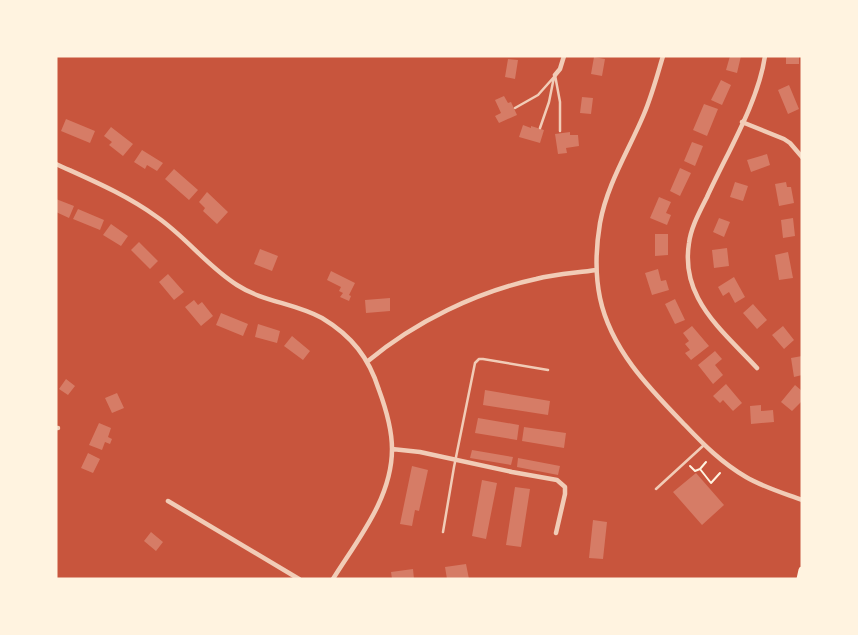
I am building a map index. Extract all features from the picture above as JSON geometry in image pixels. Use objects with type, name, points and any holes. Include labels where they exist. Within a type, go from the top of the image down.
[{"type":"main road","points":[[800,579],[802,570]]},
{"type":"street","points":[[555,75],[560,69],[564,56]]},
{"type":"street","points":[[663,56],[647,106],[604,207],[596,270],[600,299],[611,332],[630,364],[666,407],[704,445],[725,463],[748,478],[802,500]]},
{"type":"street","points":[[758,368],[706,311],[692,284],[687,257],[689,240],[695,221],[742,122],[762,74],[765,56]]},
{"type":"street","points":[[742,122],[784,139],[802,157]]},
{"type":"street","points":[[56,164],[105,186],[143,207],[182,236],[219,273],[244,290],[297,308],[322,319],[346,337],[368,361],[374,373],[387,413],[392,449],[387,479],[375,512],[334,579]]},
{"type":"street","points":[[368,361],[381,350],[424,323],[481,295],[536,278],[596,270]]},
{"type":"street","points":[[392,449],[420,452],[560,482],[565,487],[565,494],[556,533]]},
{"type":"street","points":[[168,501],[299,579]]},
{"type":"lane","points":[[515,108],[538,95],[555,75]]},
{"type":"lane","points":[[540,128],[549,102],[555,75]]},
{"type":"lane","points":[[555,75],[560,102],[560,131]]},
{"type":"lane","points":[[443,532],[475,363],[479,359],[483,359],[548,370]]},
{"type":"lane","points":[[656,489],[704,445]]},
{"type":"path","points":[[686,463],[695,471],[700,469],[706,462]]},
{"type":"path","points":[[700,469],[711,483],[720,473]]},
{"type":"building","points":[[730,56],[741,56],[737,73],[726,70]]},
{"type":"building","points":[[786,56],[799,56],[799,64],[786,64]]},
{"type":"building","points":[[594,57],[605,59],[602,76],[591,74]]},
{"type":"building","points":[[508,59],[518,60],[515,79],[505,77]]},
{"type":"building","points":[[721,80],[731,85],[722,105],[711,100]]},
{"type":"building","points":[[789,85],[799,109],[788,114],[778,90]]},
{"type":"building","points":[[504,96],[508,103],[511,102],[517,115],[499,123],[495,116],[501,113],[495,100]]},
{"type":"building","points":[[582,97],[593,98],[591,114],[580,113]]},
{"type":"building","points":[[704,104],[718,109],[707,136],[693,130]]},
{"type":"building","points":[[66,119],[95,131],[90,143],[61,131]]},
{"type":"building","points":[[523,125],[544,130],[540,143],[519,137]]},
{"type":"building","points":[[111,127],[133,144],[123,156],[109,145],[112,142],[104,136]]},
{"type":"building","points":[[570,132],[570,135],[578,135],[579,146],[566,148],[567,153],[558,154],[555,134]]},
{"type":"building","points":[[692,142],[703,146],[695,166],[684,161]]},
{"type":"building","points":[[142,150],[163,163],[157,171],[147,165],[145,169],[134,162]]},
{"type":"building","points":[[767,154],[770,165],[751,172],[747,160]]},
{"type":"building","points":[[680,168],[691,173],[680,196],[670,191]]},
{"type":"building","points":[[174,169],[198,190],[189,200],[165,179]]},
{"type":"building","points":[[735,182],[748,186],[743,201],[730,197]]},
{"type":"building","points":[[786,182],[787,187],[791,187],[794,203],[779,206],[775,184]]},
{"type":"building","points":[[207,192],[228,212],[217,224],[203,211],[205,208],[199,202]]},
{"type":"building","points":[[659,197],[671,202],[666,213],[671,215],[667,225],[650,218]]},
{"type":"building","points":[[56,199],[74,206],[69,218],[56,212]]},
{"type":"building","points":[[78,209],[104,220],[100,230],[73,219]]},
{"type":"building","points":[[719,218],[730,222],[724,237],[713,232]]},
{"type":"building","points":[[793,218],[795,236],[783,238],[781,220]]},
{"type":"building","points":[[111,224],[128,236],[121,246],[103,235]]},
{"type":"building","points":[[655,234],[668,234],[668,255],[655,256]]},
{"type":"building","points":[[139,242],[158,261],[150,269],[131,250]]},
{"type":"building","points":[[727,248],[729,266],[714,268],[712,250]]},
{"type":"building","points":[[260,249],[278,256],[272,271],[254,264]]},
{"type":"building","points":[[788,252],[793,278],[779,280],[775,255]]},
{"type":"building","points":[[658,269],[661,281],[666,280],[669,290],[652,295],[645,273]]},
{"type":"building","points":[[331,271],[355,283],[349,295],[351,296],[349,301],[340,297],[343,293],[339,291],[341,287],[327,280]]},
{"type":"building","points":[[168,274],[184,292],[174,300],[159,282]]},
{"type":"building","points":[[734,277],[745,297],[735,303],[729,292],[723,296],[718,287]]},
{"type":"building","points":[[390,298],[390,311],[366,313],[365,300]]},
{"type":"building","points":[[675,299],[685,320],[675,324],[665,304]]},
{"type":"building","points":[[194,300],[198,305],[202,302],[213,316],[201,326],[185,307]]},
{"type":"building","points":[[753,304],[767,320],[757,329],[743,313]]},
{"type":"building","points":[[221,313],[248,324],[243,336],[216,325]]},
{"type":"building","points":[[258,324],[280,331],[277,343],[255,337]]},
{"type":"building","points":[[692,326],[709,346],[691,360],[685,353],[690,350],[685,344],[689,341],[683,333]]},
{"type":"building","points":[[783,326],[794,340],[784,349],[772,335]]},
{"type":"building","points":[[292,336],[310,351],[303,360],[284,346]]},
{"type":"building","points":[[715,351],[722,359],[715,365],[723,375],[713,384],[698,365]]},
{"type":"building","points":[[802,356],[802,375],[794,377],[791,358]]},
{"type":"building","points":[[66,379],[75,386],[68,395],[59,389]]},
{"type":"building","points":[[726,384],[742,403],[733,411],[723,400],[720,403],[713,396]]},
{"type":"building","points":[[795,385],[802,391],[802,401],[792,411],[781,402]]},
{"type":"building","points":[[485,390],[550,401],[548,415],[483,405]]},
{"type":"building","points":[[117,393],[124,408],[112,413],[105,398]]},
{"type":"building","points":[[761,405],[761,411],[773,410],[774,422],[751,424],[750,406]]},
{"type":"building","points":[[478,418],[519,425],[517,440],[475,433]]},
{"type":"building","points":[[99,423],[111,428],[108,437],[112,439],[110,444],[105,442],[102,450],[89,445]]},
{"type":"building","points":[[524,427],[566,433],[564,448],[522,441]]},
{"type":"building","points":[[472,450],[513,457],[511,465],[470,458]]},
{"type":"building","points":[[88,453],[100,459],[93,473],[81,468]]},
{"type":"building","points":[[518,458],[560,466],[558,475],[517,467]]},
{"type":"building","points":[[412,466],[428,470],[419,511],[415,510],[412,526],[400,524]]},
{"type":"building","points":[[696,473],[724,505],[702,525],[673,492]]},
{"type":"building","points":[[482,480],[497,483],[486,539],[472,536]]},
{"type":"building","points":[[515,487],[530,489],[521,547],[506,545]]},
{"type":"building","points":[[593,520],[607,522],[603,559],[589,558]]},
{"type":"building","points":[[151,532],[163,542],[156,551],[144,541]]},
{"type":"building","points":[[466,564],[469,579],[447,579],[445,567]]},
{"type":"building","points":[[413,569],[414,579],[392,579],[391,572]]}]
